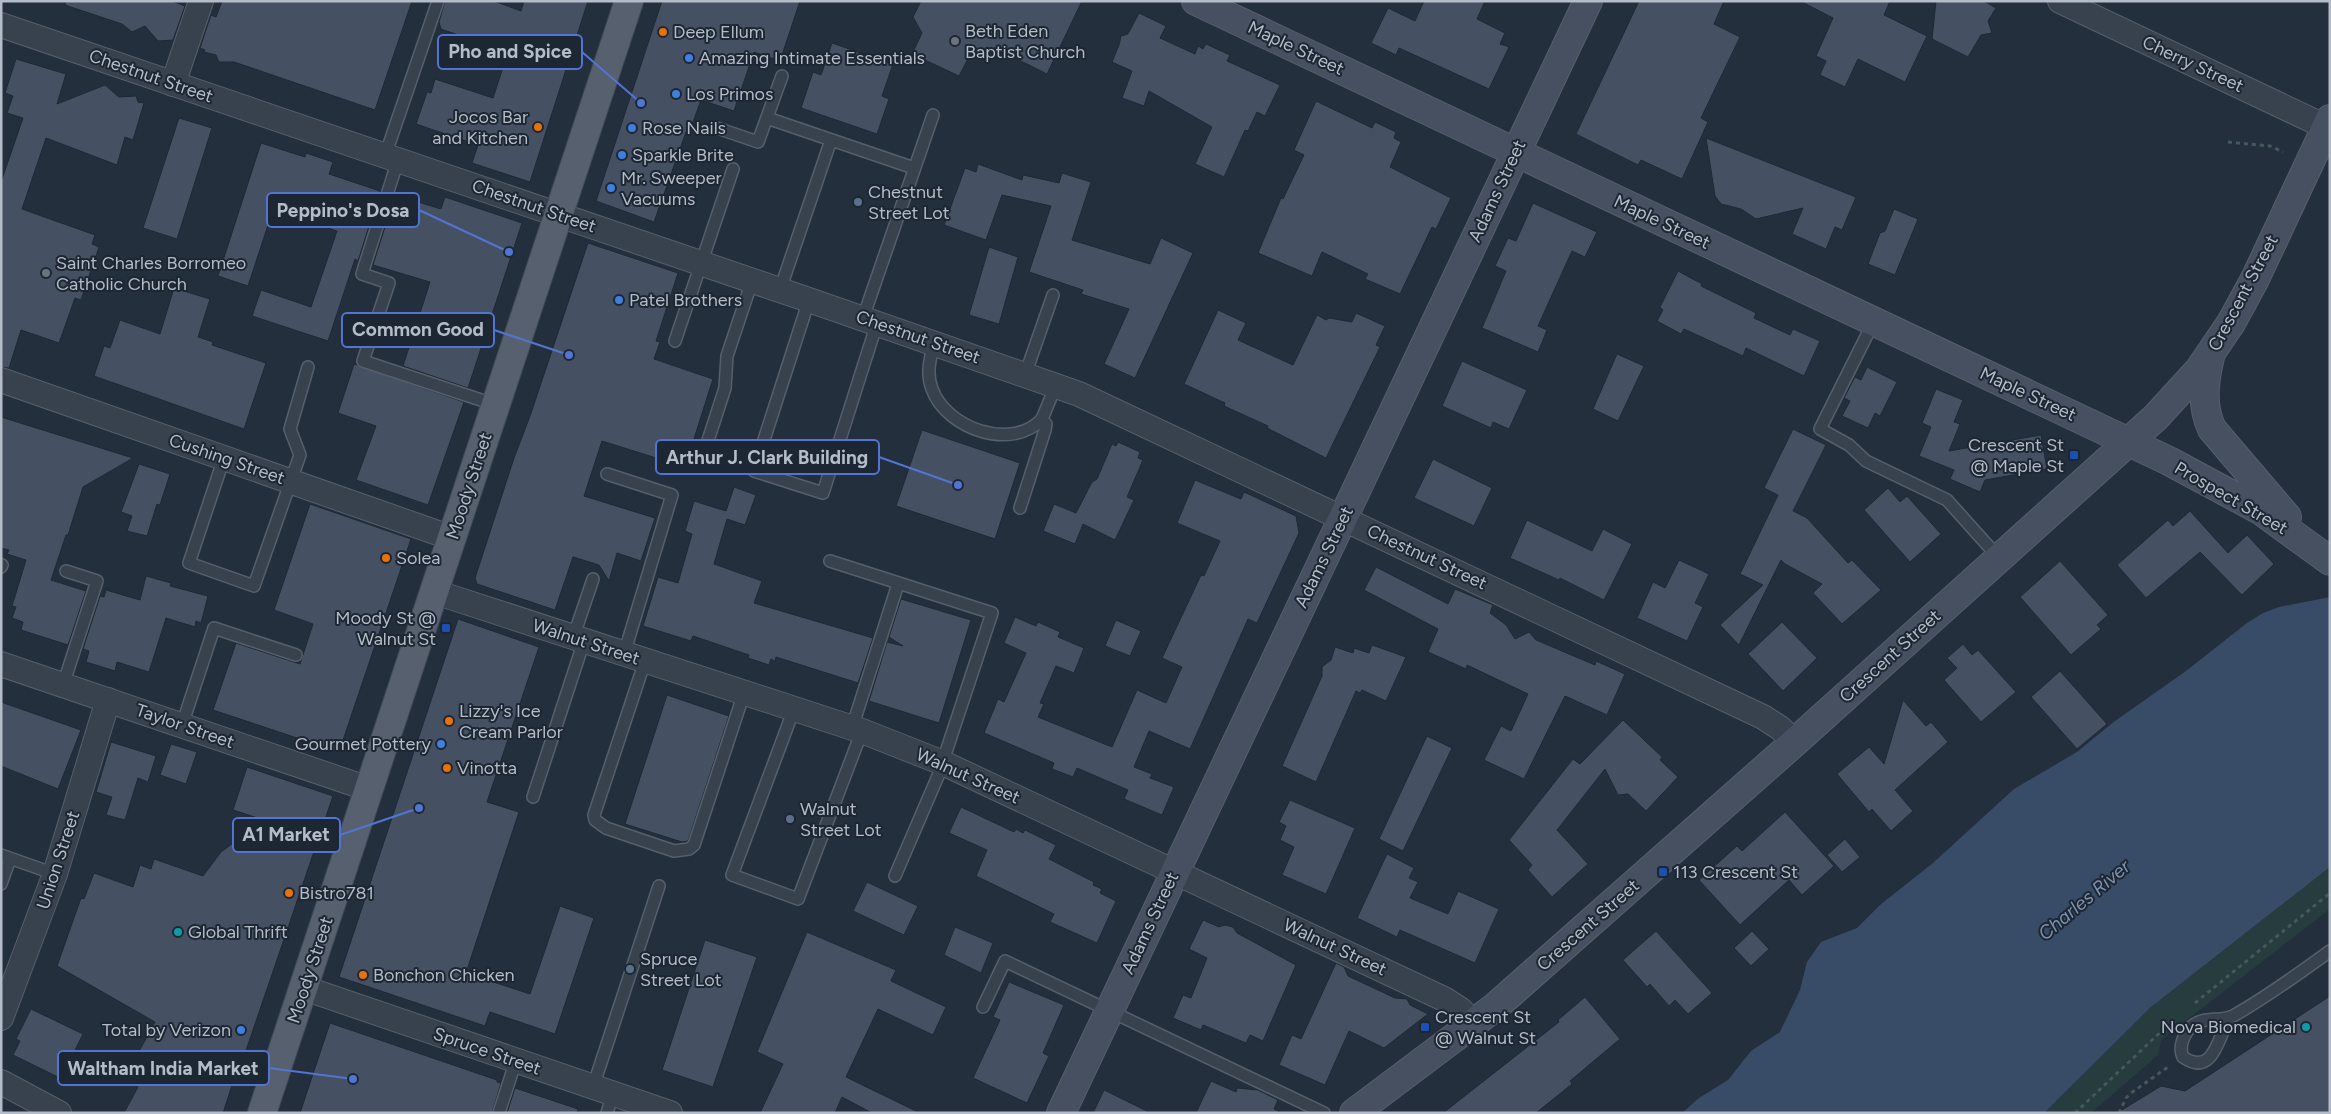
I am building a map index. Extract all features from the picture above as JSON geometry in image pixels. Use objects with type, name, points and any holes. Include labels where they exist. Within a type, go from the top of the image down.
[{"type":"main road","name":"Moody Street","points":[[262,1113],[629,1]]},
{"type":"street","points":[[173,84],[201,1]]},
{"type":"street","name":"Maple Street","points":[[1196,1],[2128,442]]},
{"type":"street","name":"Adams Street","points":[[1061,1113],[1174,871],[1588,1]]},
{"type":"street","name":"Cherry Street","points":[[2060,1],[2328,123]]},
{"type":"street","name":"Chestnut Street","points":[[1,25],[1056,385],[1100,403],[1763,717],[1780,728],[1794,742]]},
{"type":"street","name":"Crescent Street","points":[[1354,1113],[1474,1024],[1794,742],[2128,442],[2183,390],[2210,355],[2248,293],[2328,123]]},
{"type":"street","points":[[2210,355],[2204,404],[2212,429],[2325,558]]},
{"type":"street","name":"Cushing Street","points":[[1,380],[452,538]]},
{"type":"street","name":"Prospect Street","points":[[2128,442],[2246,502],[2274,519],[2325,558]]},
{"type":"street","name":"Walnut Street","points":[[434,592],[857,729],[943,763],[1444,999],[1461,1010],[1474,1024]]},
{"type":"street","name":"Taylor Street","points":[[1,664],[369,790]]},
{"type":"street","name":"Union Street","points":[[2,1014],[55,874],[108,700]]},
{"type":"street","name":"Spruce Street","points":[[304,988],[516,1060],[604,1098],[670,1113]]},
{"type":"street","points":[[1,1082],[58,1113]]},
{"type":"lane","points":[[438,1],[392,158],[362,274],[388,283],[363,361],[496,405]]},
{"type":"lane","points":[[718,128],[758,142],[782,76]]},
{"type":"lane","points":[[809,300],[754,471],[823,493],[914,168],[932,115]]},
{"type":"lane","points":[[766,118],[914,168]]},
{"type":"lane","points":[[780,290],[832,140]]},
{"type":"lane","points":[[675,341],[733,169]]},
{"type":"lane","points":[[702,458],[725,388],[727,356],[752,280]]},
{"type":"lane","points":[[1025,375],[1053,295]]},
{"type":"lane","points":[[1874,321],[1820,429],[1849,446],[1866,461],[1947,500],[1999,558]]},
{"type":"lane","points":[[934,343],[928,370],[931,387],[940,404],[953,417],[978,429],[1005,434],[1023,432],[1037,425],[1042,419],[1056,385]]},
{"type":"lane","points":[[224,458],[189,564],[254,586],[300,455],[290,429],[308,367]]},
{"type":"lane","points":[[1020,508],[1045,430],[1046,424],[1042,419]]},
{"type":"lane","points":[[607,474],[672,495],[635,657],[594,815],[595,820],[606,828],[674,850],[688,849],[694,845],[744,693]]},
{"type":"lane","points":[[830,561],[992,613],[943,763],[894,876]]},
{"type":"lane","points":[[63,684],[97,582],[66,571]]},
{"type":"lane","points":[[533,796],[578,639],[593,579]]},
{"type":"lane","points":[[794,709],[732,876],[798,899],[857,729],[898,584]]},
{"type":"lane","points":[[182,725],[214,628],[296,655]]},
{"type":"lane","points":[[1,884],[6,857],[55,874]]},
{"type":"lane","points":[[604,1098],[659,886]]},
{"type":"lane","points":[[2230,1017],[2214,1053],[2198,1062],[2183,1057],[2181,1052],[2182,1042],[2192,1026],[2203,1020],[2230,1017],[2268,995],[2330,951]]},
{"type":"lane","points":[[983,1007],[1005,962],[1324,1113]]},
{"type":"lane","points":[[499,1113],[516,1060]]},
{"type":"path","points":[[2228,142],[2270,146],[2283,152]]},
{"type":"path","points":[[2119,1113],[2126,1098],[2131,1093],[2183,1057]]},
{"type":"green space","points":[[2330,867],[2330,909],[2161,1040],[2158,1055],[2091,1113],[2044,1113],[2151,1007]]},
{"type":"water","name":"Charles River","points":[[2330,597],[2330,867],[2151,1007],[2044,1113],[1682,1113],[1699,1098],[1728,1080],[1751,1051],[1780,1032],[1800,990],[1807,962],[1821,942],[1857,928],[1880,905],[1933,863],[2014,789],[2077,752],[2115,721],[2186,671],[2247,623],[2263,613],[2279,607]]},
{"type":"building","points":[[66,1],[172,1],[185,6],[173,40],[158,41],[145,26],[132,32],[122,24],[65,5]]},
{"type":"building","points":[[222,1],[412,1],[375,110],[234,62],[219,62],[216,55],[204,52],[205,50],[200,48],[211,15],[216,17]]},
{"type":"building","points":[[445,1],[494,1],[521,11],[524,1],[588,1],[530,182],[472,163],[478,145],[416,124],[427,92],[431,93],[435,79],[493,98],[508,52],[441,29],[439,22]]},
{"type":"building","points":[[662,1],[800,1],[780,61],[754,52],[734,111],[701,100],[689,133],[686,132],[654,222],[596,201]]},
{"type":"building","points":[[921,1],[1082,1],[1047,74],[995,48],[970,55],[959,76],[912,54],[922,33],[913,17]]},
{"type":"building","points":[[1424,1],[1485,1],[1477,19],[1505,33],[1500,44],[1509,47],[1489,89],[1399,48],[1396,55],[1371,43],[1388,8],[1415,21]]},
{"type":"building","points":[[1639,1],[1724,1],[1714,24],[1740,37],[1701,118],[1708,122],[1682,179],[1641,160],[1638,165],[1576,134]]},
{"type":"building","points":[[1800,1],[1890,1],[1884,15],[1927,36],[1905,82],[1858,59],[1845,87],[1820,75],[1826,61],[1816,56],[1833,18]]},
{"type":"building","points":[[1936,1],[1984,1],[1996,8],[1988,21],[1992,33],[1981,35],[1968,57],[1932,39]]},
{"type":"building","points":[[1139,13],[1166,26],[1160,38],[1195,54],[1198,46],[1203,49],[1206,44],[1230,55],[1227,61],[1280,85],[1265,116],[1257,112],[1248,131],[1245,130],[1224,177],[1195,164],[1212,127],[1149,91],[1144,106],[1122,98],[1132,71],[1112,62],[1121,36],[1128,34]]},
{"type":"building","points":[[832,43],[893,64],[882,96],[889,99],[877,134],[801,108],[813,72],[821,75]]},
{"type":"building","points":[[16,59],[66,74],[57,104],[105,85],[119,97],[136,96],[138,102],[144,103],[133,140],[125,137],[117,165],[46,138],[22,209],[95,235],[92,244],[99,247],[81,300],[75,298],[59,343],[21,330],[9,368],[1,367],[1,182],[23,118],[7,113],[13,96],[5,93]]},
{"type":"building","points":[[1316,101],[1372,128],[1375,122],[1396,132],[1394,138],[1401,142],[1390,167],[1451,198],[1436,229],[1432,227],[1400,294],[1365,279],[1368,274],[1322,252],[1312,276],[1258,253],[1281,198],[1283,199],[1304,155],[1294,150]]},
{"type":"building","points":[[179,118],[212,128],[177,239],[143,228]]},
{"type":"building","points":[[1706,138],[1856,197],[1842,230],[1835,227],[1826,249],[1792,234],[1803,208],[1756,219],[1741,209],[1721,204],[1715,196]]},
{"type":"building","points":[[261,143],[305,157],[306,153],[333,162],[329,174],[380,191],[358,261],[355,259],[328,341],[252,316],[261,290],[311,307],[337,231],[322,226],[325,217],[276,201],[248,286],[218,276]]},
{"type":"building","points":[[978,164],[1022,180],[1023,175],[1059,183],[1062,173],[1091,182],[1072,240],[1150,264],[1161,238],[1193,253],[1135,378],[1104,364],[1129,309],[1081,294],[1083,290],[1029,272],[1051,206],[1002,195],[986,240],[944,225],[965,168],[976,172]]},
{"type":"building","points":[[395,195],[441,209],[445,197],[522,223],[468,388],[403,366],[430,282],[373,265]]},
{"type":"building","points":[[1533,203],[1597,232],[1585,257],[1572,251],[1538,326],[1547,330],[1538,352],[1482,328],[1506,271],[1495,266],[1508,238],[1516,241]]},
{"type":"building","points":[[1894,209],[1918,219],[1895,275],[1868,264],[1880,233],[1885,231]]},
{"type":"building","points":[[588,243],[678,273],[656,341],[660,342],[654,359],[713,379],[685,467],[602,441],[584,496],[655,518],[641,561],[617,553],[609,581],[599,565],[573,557],[555,610],[477,584],[475,578]]},
{"type":"building","points":[[989,247],[1018,257],[999,324],[969,315]]},
{"type":"building","points":[[1678,271],[1702,284],[1701,286],[1756,313],[1754,318],[1790,335],[1793,329],[1820,341],[1804,376],[1746,348],[1743,356],[1684,329],[1681,334],[1657,321],[1663,310],[1660,307]]},
{"type":"building","points":[[174,288],[210,299],[198,337],[213,342],[212,345],[266,363],[244,429],[94,376],[104,346],[110,348],[120,320],[160,334]]},
{"type":"building","points":[[1218,310],[1246,323],[1238,340],[1293,365],[1317,315],[1326,320],[1329,318],[1352,322],[1356,313],[1385,326],[1376,345],[1380,347],[1326,458],[1267,428],[1268,426],[1224,406],[1225,403],[1184,384]]},
{"type":"building","points":[[1617,354],[1644,366],[1618,421],[1593,409]]},
{"type":"building","points":[[1462,361],[1527,390],[1509,429],[1493,422],[1491,428],[1442,406]]},
{"type":"building","points":[[354,364],[464,402],[428,505],[356,480],[376,426],[338,413]]},
{"type":"building","points":[[1867,367],[1897,382],[1880,416],[1875,413],[1868,428],[1842,416],[1850,401],[1844,398],[1855,377],[1861,380]]},
{"type":"building","points":[[1936,389],[1963,400],[1954,422],[1960,424],[1949,451],[2041,435],[2047,469],[1985,480],[1980,492],[1950,479],[1954,470],[1919,456],[1931,427],[1922,423]]},
{"type":"building","points":[[1,417],[133,458],[83,487],[68,535],[66,535],[51,580],[86,591],[68,645],[21,630],[23,622],[12,618],[16,607],[12,606],[26,560],[7,554],[9,550],[1,548]]},
{"type":"building","points":[[1793,429],[1826,445],[1793,511],[1807,518],[1848,563],[1852,560],[1881,590],[1842,624],[1813,593],[1822,584],[1781,560],[1739,645],[1720,625],[1763,585],[1740,574],[1778,495],[1764,488]]},
{"type":"building","points":[[922,430],[1020,463],[995,539],[896,506]]},
{"type":"building","points":[[1118,442],[1140,452],[1138,458],[1143,460],[1127,497],[1134,500],[1115,540],[1083,524],[1075,544],[1043,531],[1054,504],[1076,513],[1092,482],[1097,479],[1112,444],[1116,446]]},
{"type":"building","points":[[1433,459],[1492,488],[1474,526],[1414,498]]},
{"type":"building","points":[[139,464],[170,474],[160,505],[157,504],[147,536],[127,531],[132,516],[121,512]]},
{"type":"building","points":[[1195,480],[1241,499],[1244,492],[1296,516],[1299,533],[1257,623],[1248,619],[1190,749],[1149,731],[1134,767],[1152,774],[1150,778],[1174,787],[1162,815],[1124,799],[1128,790],[1077,768],[1073,777],[1052,769],[1054,763],[984,733],[998,699],[1004,702],[1026,653],[1004,643],[1015,617],[1036,626],[1038,622],[1060,632],[1058,637],[1084,648],[1074,673],[1056,666],[1040,703],[1044,704],[1038,717],[1112,747],[1137,690],[1166,703],[1182,667],[1162,658],[1201,575],[1204,576],[1220,541],[1177,523]]},
{"type":"building","points":[[734,487],[756,495],[745,525],[727,519],[714,564],[762,581],[754,603],[873,638],[858,683],[776,657],[775,661],[771,659],[769,665],[748,658],[749,655],[693,636],[691,641],[643,626],[658,577],[678,583],[692,534],[685,531],[694,501],[726,511]]},
{"type":"building","points":[[1888,488],[1900,502],[1907,496],[1941,534],[1910,562],[1864,510]]},
{"type":"building","points":[[310,504],[411,539],[339,752],[213,710],[236,643],[300,664],[313,624],[274,610]]},
{"type":"building","points":[[2190,511],[2228,553],[2247,535],[2274,564],[2242,595],[2200,552],[2146,598],[2117,565],[2168,520],[2173,526]]},
{"type":"building","points":[[1527,520],[1592,551],[1603,529],[1632,544],[1604,600],[1560,578],[1559,580],[1510,558]]},
{"type":"building","points":[[1679,560],[1709,574],[1695,603],[1703,607],[1687,641],[1637,618],[1653,582],[1665,588]]},
{"type":"building","points":[[2060,561],[2108,615],[2097,625],[2101,629],[2071,655],[2020,597]]},
{"type":"building","points":[[1376,567],[1448,604],[1455,589],[1493,605],[1490,613],[1506,625],[1515,639],[1529,632],[1536,640],[1595,665],[1596,661],[1625,674],[1607,715],[1565,696],[1524,779],[1484,760],[1501,726],[1511,731],[1528,694],[1467,665],[1466,669],[1428,652],[1438,629],[1364,590]]},
{"type":"building","points":[[146,576],[171,583],[170,586],[208,596],[201,623],[196,621],[195,627],[166,618],[149,672],[117,662],[115,671],[86,662],[89,651],[83,649],[100,596],[104,597],[106,590],[140,600]]},
{"type":"building","points":[[901,599],[971,620],[939,723],[869,701],[887,642],[903,646],[889,637]]},
{"type":"building","points":[[458,619],[539,647],[487,802],[519,812],[466,973],[530,994],[560,906],[594,918],[555,1034],[490,1012],[485,1026],[339,977]]},
{"type":"building","points":[[1116,620],[1141,631],[1130,656],[1105,646]]},
{"type":"building","points":[[1782,622],[1817,658],[1783,691],[1748,654]]},
{"type":"building","points":[[1963,644],[1972,655],[1978,650],[2016,692],[1981,722],[1944,680],[1957,668],[1947,658]]},
{"type":"building","points":[[1372,645],[1406,657],[1386,701],[1362,690],[1360,693],[1356,691],[1316,782],[1282,766],[1322,676],[1322,667],[1331,660],[1335,647],[1353,653],[1354,648],[1369,653]]},
{"type":"building","points":[[2060,671],[2107,724],[2077,749],[2031,697]]},
{"type":"building","points":[[667,695],[729,716],[688,841],[682,842],[625,824]]},
{"type":"building","points":[[1903,700],[1926,726],[1931,722],[1948,742],[1895,790],[1913,811],[1891,831],[1872,809],[1869,812],[1837,774],[1869,747],[1884,764]]},
{"type":"building","points":[[1,702],[81,730],[58,789],[1,766]]},
{"type":"building","points":[[1623,720],[1662,757],[1660,760],[1678,777],[1646,811],[1628,794],[1618,795],[1605,769],[1557,830],[1588,864],[1552,897],[1528,870],[1532,865],[1509,840],[1573,759],[1580,764]]},
{"type":"building","points":[[1427,736],[1452,748],[1403,851],[1379,839]]},
{"type":"building","points":[[111,742],[156,756],[148,782],[138,778],[125,820],[106,815],[112,797],[96,792]]},
{"type":"building","points":[[171,744],[197,752],[186,784],[160,775]]},
{"type":"building","name":"Global Thrift","points":[[247,767],[333,796],[240,1068],[238,1067],[223,1113],[124,1113],[138,1087],[124,1079],[155,1022],[57,966],[81,898],[84,899],[94,873],[133,887],[140,865],[151,869],[154,859],[203,876],[221,852],[264,820],[233,810]]},
{"type":"building","points":[[1290,800],[1355,828],[1326,894],[1282,875],[1294,847],[1280,840],[1286,826],[1279,822]]},
{"type":"building","points":[[961,807],[1014,832],[1016,829],[1023,833],[1025,830],[1056,845],[1049,859],[1094,882],[1093,885],[1102,889],[1100,893],[1116,901],[1097,943],[1050,922],[1054,914],[976,876],[987,850],[949,833]]},
{"type":"building","points":[[1785,812],[1834,866],[1802,895],[1789,880],[1740,925],[1699,880],[1737,846],[1742,851]]},
{"type":"building","points":[[1845,839],[1860,857],[1842,872],[1827,855]]},
{"type":"building","points":[[1387,854],[1414,868],[1409,878],[1418,882],[1410,898],[1448,914],[1458,891],[1499,909],[1475,963],[1400,930],[1397,937],[1357,918]]},
{"type":"building","points":[[867,882],[918,906],[904,935],[853,911]]},
{"type":"building","points":[[1203,920],[1219,927],[1225,925],[1233,927],[1237,933],[1296,965],[1263,1041],[1250,1035],[1246,1043],[1203,1025],[1201,1030],[1173,1018],[1183,995],[1191,998],[1207,958],[1189,949]]},
{"type":"building","points":[[955,927],[993,943],[981,973],[944,955]]},
{"type":"building","points":[[1656,931],[1712,993],[1688,1014],[1675,1000],[1669,1006],[1650,984],[1647,987],[1623,960]]},
{"type":"building","points":[[1752,931],[1769,949],[1751,966],[1734,948]]},
{"type":"building","points":[[807,932],[896,970],[891,981],[946,1007],[933,1035],[878,1009],[846,1077],[920,1113],[872,1113],[842,1097],[835,1113],[760,1113],[783,1064],[757,1052]]},
{"type":"building","points":[[705,940],[757,957],[713,1087],[662,1070]]},
{"type":"building","points":[[1336,963],[1344,967],[1348,976],[1395,998],[1407,999],[1410,1005],[1428,1014],[1384,1048],[1349,1031],[1325,1085],[1279,1065],[1292,1035],[1301,1039]]},
{"type":"building","points":[[1009,982],[1064,1005],[1043,1053],[1049,1056],[1027,1103],[973,1078],[1000,1020],[993,1017]]},
{"type":"building","name":"Nova Biomedical","points":[[2330,996],[2330,1113],[2117,1113],[2161,1086],[2185,1091]]},
{"type":"building","points":[[1585,997],[1620,1039],[1570,1081],[1572,1084],[1536,1113],[1443,1113],[1559,1022],[1558,1020]]},
{"type":"building","points":[[31,1009],[83,1034],[67,1066],[64,1064],[58,1077],[13,1055],[20,1041],[16,1039]]},
{"type":"building","points":[[330,1023],[497,1080],[497,1082],[501,1083],[492,1113],[300,1113]]},
{"type":"building","points":[[1211,1081],[1236,1092],[1237,1088],[1258,1090],[1278,1100],[1274,1109],[1281,1113],[1196,1113]]},
{"type":"building","points":[[515,1088],[578,1109],[577,1113],[507,1113]]},
{"type":"building","points":[[1104,1090],[1151,1113],[1093,1113]]},
{"type":"place","name":"Deep Ellum","points":[[663,32]]},
{"type":"place","name":"Beth Eden Baptist Church","points":[[955,41]]},
{"type":"place","name":"Amazing Intimate Essentials","points":[[689,58]]},
{"type":"place","name":"Los Primos","points":[[676,94]]},
{"type":"place","name":"Pho and Spice","points":[[641,103]]},
{"type":"place","name":"Jocos Bar and Kitchen","points":[[538,127]]},
{"type":"place","name":"Rose Nails","points":[[632,128]]},
{"type":"place","name":"Sparkle Brite","points":[[622,155]]},
{"type":"place","name":"Mr. Sweeper Vacuums","points":[[611,188]]},
{"type":"place","name":"Chestnut Street Lot","points":[[858,202]]},
{"type":"place","name":"Peppino's Dosa","points":[[509,252]]},
{"type":"place","name":"Saint Charles Borromeo Catholic Church","points":[[46,273]]},
{"type":"place","name":"Patel Brothers","points":[[619,300]]},
{"type":"place","name":"Common Good","points":[[569,355]]},
{"type":"place","name":"Crescent St @ Maple St","points":[[2074,455]]},
{"type":"place","name":"Arthur J. Clark Building","points":[[958,485]]},
{"type":"place","name":"Solea","points":[[386,558]]},
{"type":"place","name":"Moody St @ Walnut St","points":[[446,628]]},
{"type":"place","name":"Lizzy's Ice Cream Parlor","points":[[449,721]]},
{"type":"place","name":"Gourmet Pottery","points":[[441,744]]},
{"type":"place","name":"Vinotta","points":[[447,768]]},
{"type":"place","name":"A1 Market","points":[[419,808]]},
{"type":"place","name":"Walnut Street Lot","points":[[790,819]]},
{"type":"place","name":"113 Crescent St","points":[[1663,872]]},
{"type":"place","name":"Bistro781","points":[[289,893]]},
{"type":"place","name":"Global Thrift","points":[[178,932]]},
{"type":"place","name":"Spruce Street Lot","points":[[630,969]]},
{"type":"place","name":"Bonchon Chicken","points":[[363,975]]},
{"type":"place","name":"Crescent St @ Walnut St","points":[[1425,1027]]},
{"type":"place","name":"Nova Biomedical","points":[[2306,1027]]},
{"type":"place","name":"Total by Verizon","points":[[241,1030]]},
{"type":"place","name":"Waltham India Market","points":[[353,1079]]}]
